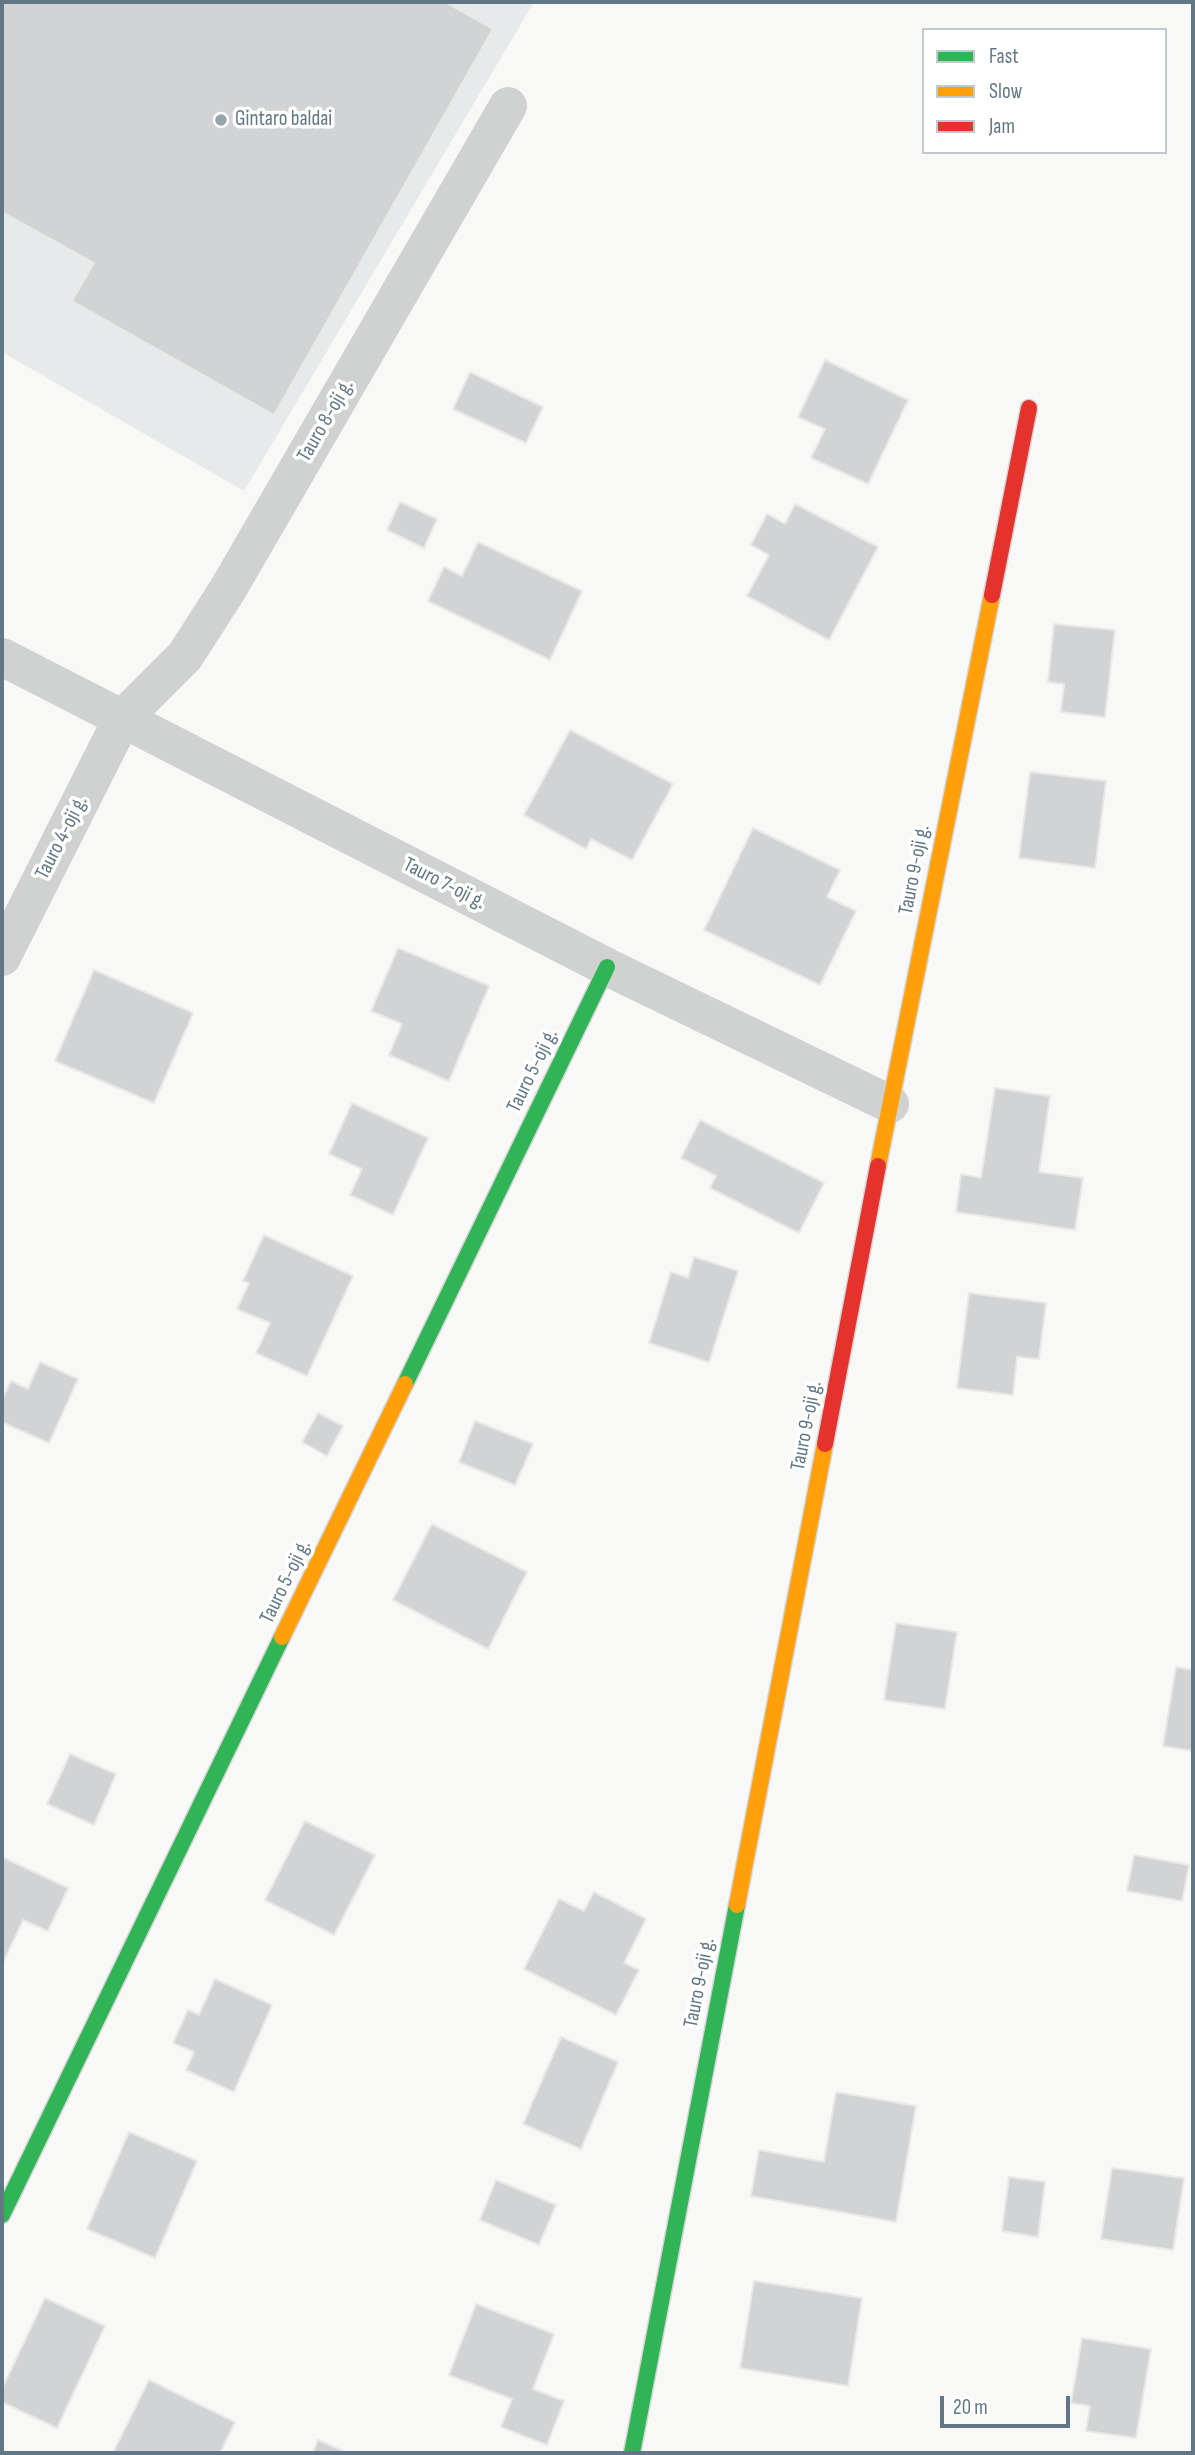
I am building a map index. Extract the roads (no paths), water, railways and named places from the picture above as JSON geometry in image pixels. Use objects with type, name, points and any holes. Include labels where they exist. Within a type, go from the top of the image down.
[{"type":"street","name":"Tauro 8-oji g.","points":[[122,719],[185,656],[228,589],[508,106]]},
{"type":"street","name":"Tauro 9-oji g.","points":[[632,2453],[890,1104],[1029,408]]},
{"type":"street","name":"Tauro 7-oji g.","points":[[2,657],[607,967],[890,1104]]},
{"type":"street","name":"Tauro 4-oji g.","points":[[2,957],[122,719]]},
{"type":"street","name":"Tauro 5-oji g.","points":[[2,2215],[607,967]]},
{"type":"place","name":"Gintaro baldai","points":[[221,120]]}]
